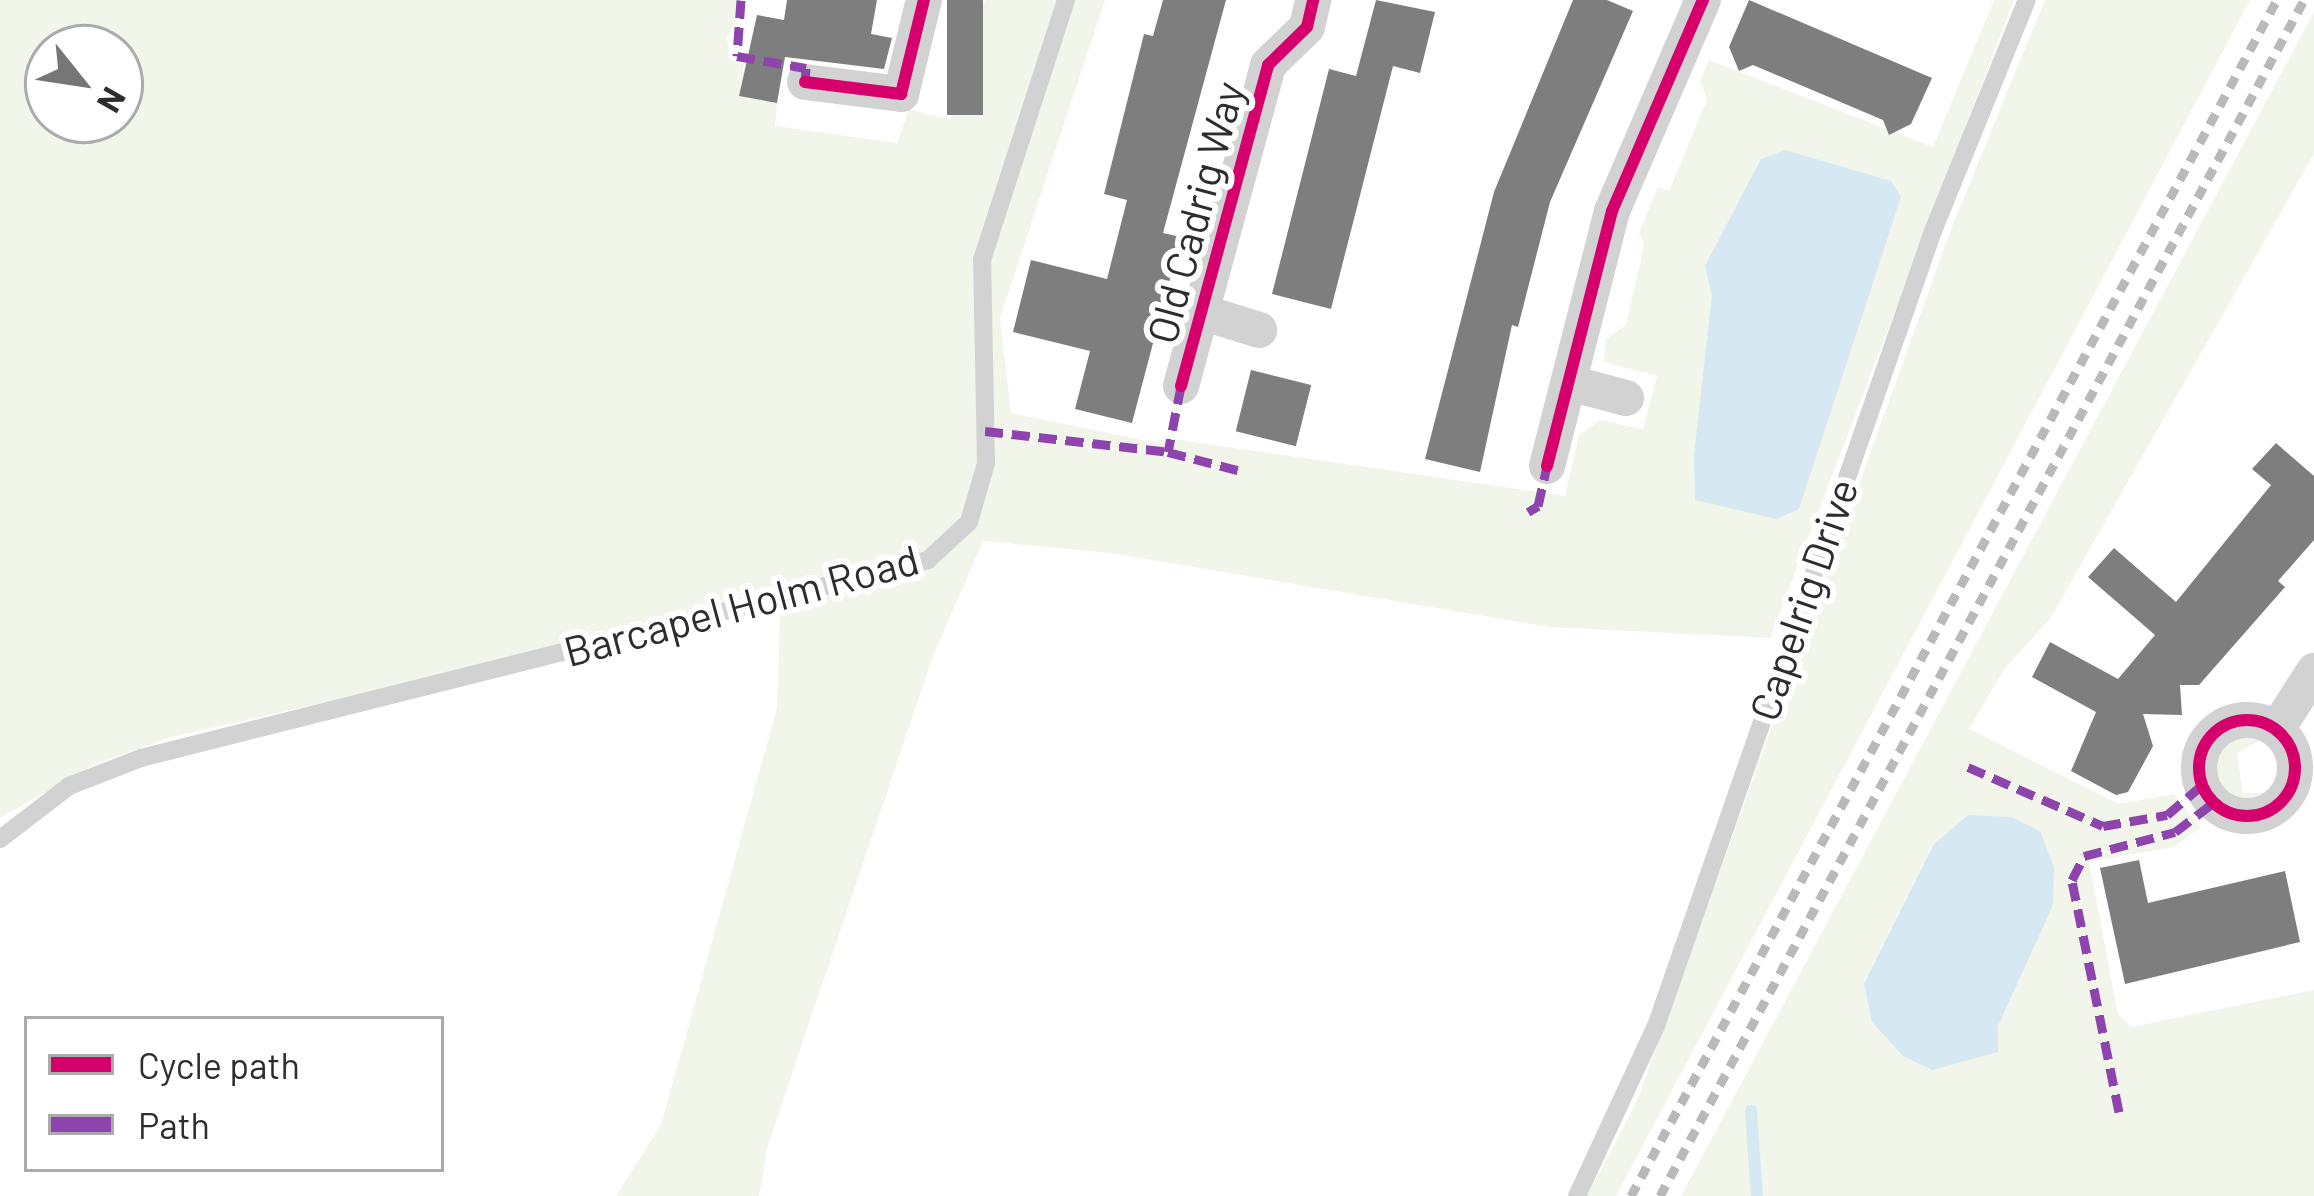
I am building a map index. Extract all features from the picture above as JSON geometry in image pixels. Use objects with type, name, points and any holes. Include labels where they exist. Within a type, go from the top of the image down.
[{"type":"street","points":[[805,82],[901,94],[924,0]]},
{"type":"street","name":"Old Cadrig Way","points":[[1181,386],[1268,65],[1306,27],[1312,0]]},
{"type":"street","points":[[1547,466],[1612,211],[1703,0]]},
{"type":"street","points":[[1201,312],[1258,330]]},
{"type":"street","points":[[1569,383],[1626,398]]},
{"type":"street","points":[[2276,729],[2314,671]]},
{"type":"lane","name":"Barcapel Holm Road","points":[[0,839],[69,786],[141,758],[928,560],[969,522],[986,463],[982,260],[1066,0]]},
{"type":"lane","name":"Capelrig Drive","points":[[1577,1196],[1656,1026],[1933,231],[2027,0]]},
{"type":"shaded area","points":[[0,0],[738,0],[742,11],[727,37],[730,60],[744,64],[739,96],[777,103],[775,126],[897,143],[909,109],[950,120],[985,0],[1105,0],[1000,318],[1011,413],[1162,444],[1166,438],[1565,496],[1579,435],[1600,420],[1643,429],[1657,376],[1604,362],[1606,339],[1626,325],[1644,246],[1639,233],[1658,187],[1669,191],[1707,100],[1700,81],[1709,60],[1933,147],[1994,0],[2014,0],[1770,638],[1550,627],[1110,553],[983,541],[933,656],[768,1145],[759,1196],[616,1196],[661,1125],[777,708],[781,585],[494,664],[172,737],[95,764],[0,818]]},
{"type":"shaded area","points":[[2045,0],[2250,0],[1616,1196],[1587,1196],[1637,1101],[1951,229]]},
{"type":"shaded area","points":[[2314,12],[2314,154],[2050,619],[2005,668],[1969,729],[2118,804],[2174,794],[2200,828],[2174,847],[2089,862],[2118,1014],[2131,1027],[2314,990],[2314,1196],[1681,1196]]},
{"type":"shaded area","points":[[1785,150],[1891,181],[1901,197],[1799,509],[1776,519],[1695,500],[1694,455],[1712,295],[1705,266],[1761,159]]},
{"type":"shaded area","points":[[2247,733],[2262,739],[2237,753],[2243,793],[2270,793],[2251,807],[2227,799],[2210,767],[2228,741]]},
{"type":"shaded area","points":[[1968,815],[2011,817],[2040,831],[2054,867],[2053,905],[1998,1026],[1998,1052],[1932,1070],[1903,1056],[1872,1022],[1864,984],[1934,844]]},
{"type":"building","points":[[787,0],[877,0],[871,34],[892,38],[884,69],[785,57],[777,103],[739,96],[757,15],[784,20]]},
{"type":"building","points":[[947,0],[983,0],[983,115],[947,115]]},
{"type":"building","points":[[1163,0],[1226,0],[1163,233],[1181,237],[1132,423],[1075,409],[1090,351],[1013,332],[1031,260],[1107,279],[1127,200],[1104,194],[1144,34],[1153,36]]},
{"type":"building","points":[[1376,0],[1435,12],[1420,73],[1393,66],[1331,309],[1272,294],[1329,69],[1356,76]]},
{"type":"building","points":[[1573,0],[1607,0],[1633,11],[1550,202],[1518,327],[1512,325],[1480,472],[1425,459],[1494,192]]},
{"type":"building","points":[[1749,0],[1932,78],[1911,124],[1889,135],[1883,120],[1753,65],[1739,71],[1729,47]]},
{"type":"building","points":[[1251,370],[1311,385],[1296,446],[1236,431]]},
{"type":"building","points":[[2276,443],[2314,476],[2314,540],[2278,581],[2285,587],[2199,685],[2180,685],[2182,715],[2143,714],[2153,746],[2128,792],[2116,795],[2071,771],[2096,712],[2032,677],[2050,642],[2118,679],[2155,635],[2088,577],[2114,548],[2176,602],[2271,485],[2252,469]]},
{"type":"building","points":[[2139,860],[2148,903],[2285,871],[2300,942],[2125,984],[2100,868]]},
{"type":"waterway","points":[[1751,1111],[1757,1196]]},
{"type":"railway","points":[[1631,1196],[2277,0]]},
{"type":"railway","points":[[1660,1196],[2304,0]]},
{"type":"marked path","points":[[741,0],[737,56],[806,68],[805,82]]},
{"type":"marked path","points":[[1181,386],[1168,452],[1245,472]]},
{"type":"marked path","points":[[985,431],[1168,452]]},
{"type":"marked path","points":[[1528,512],[1538,506],[1547,466]]},
{"type":"marked path","points":[[1968,767],[2103,826],[2167,815],[2201,786]]},
{"type":"marked path","points":[[2119,1112],[2072,880],[2084,856],[2175,832],[2213,803]]},
{"type":"cycle path","points":[[805,82],[901,94],[924,0]]},
{"type":"cycle path","points":[[1181,386],[1268,65],[1307,27],[1313,0]]},
{"type":"cycle path","points":[[1547,466],[1612,211],[1703,0]]},
{"type":"cycle path","points":[[2247,720],[2281,734],[2295,768],[2281,802],[2247,816],[2213,802],[2199,768],[2213,734],[2247,720]]}]
